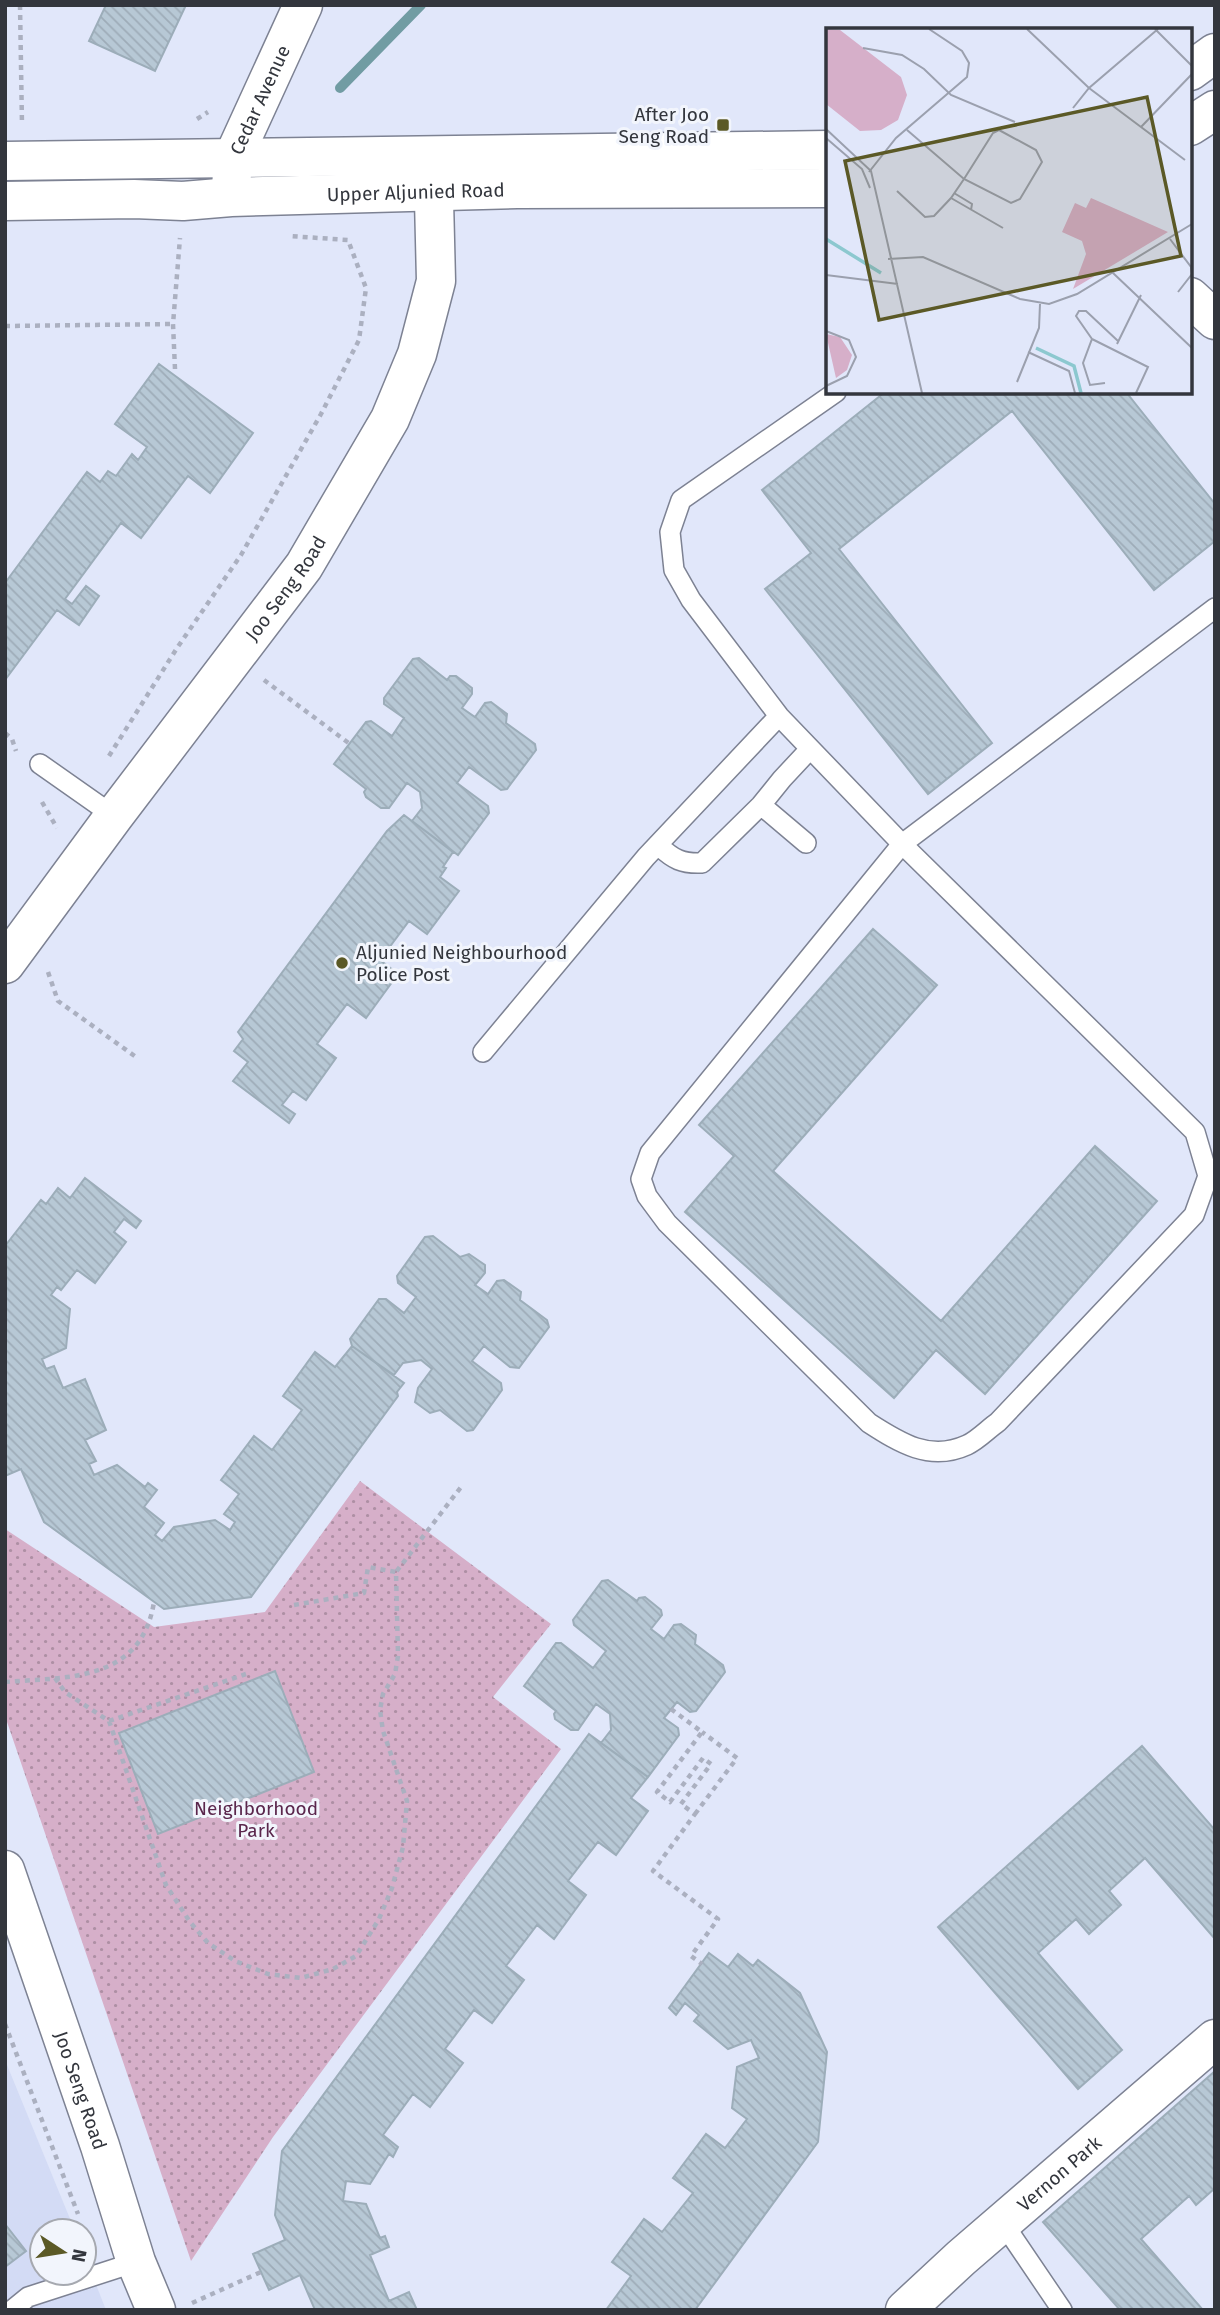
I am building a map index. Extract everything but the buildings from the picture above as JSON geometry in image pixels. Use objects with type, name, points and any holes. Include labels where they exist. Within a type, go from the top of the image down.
[{"type":"street","name":"Cedar Avenue","points":[[231,197],[233,158],[303,5]]},
{"type":"street","points":[[1192,70],[1215,53]]},
{"type":"street","points":[[1192,125],[1215,110]]},
{"type":"street","name":"Upper Aljunied Road","points":[[14,147],[233,158],[433,175],[517,189],[826,188]]},
{"type":"street","name":"Upper Aljunied Road","points":[[5,201],[183,201],[433,175],[826,150]]},
{"type":"street","name":"Joo Seng Road","points":[[5,964],[99,805],[304,566],[390,419],[417,354],[436,281],[433,175]]},
{"type":"street","points":[[1192,299],[1215,320]]},
{"type":"street","name":"Joo Seng Road","points":[[5,1870],[100,2146],[119,2268],[156,2310]]},
{"type":"street","name":"Vernon Park","points":[[905,2310],[1215,2039]]},
{"type":"lane","points":[[833,394],[681,500],[670,531],[674,570],[691,600],[779,716],[902,844],[1195,1132],[1208,1176],[1194,1215],[998,1422],[967,1445],[938,1452],[904,1445],[869,1423],[667,1223],[647,1196],[641,1180],[650,1153],[902,844],[1215,608]]},
{"type":"lane","points":[[483,1052],[646,857],[779,716]]},
{"type":"lane","points":[[659,846],[672,858],[683,863],[702,863],[761,805],[810,749]]},
{"type":"lane","points":[[40,764],[99,805]]},
{"type":"lane","points":[[761,805],[806,843]]},
{"type":"lane","points":[[1003,2223],[1062,2310]]},
{"type":"lane","points":[[12,2310],[28,2297],[119,2268]]},
{"type":"path","points":[[14,147],[20,5]]},
{"type":"path","points":[[174,369],[173,324],[181,230]]},
{"type":"path","points":[[60,832],[99,805],[177,648],[241,555],[321,414],[359,340],[366,288],[348,240],[279,236]]},
{"type":"path","points":[[5,326],[173,324]]},
{"type":"path","points":[[264,679],[350,744]]},
{"type":"path","points":[[48,972],[58,1001],[136,1057]]},
{"type":"path","points":[[55,1678],[65,1692],[109,1721],[166,1885],[190,1922],[208,1943],[235,1961],[268,1974],[301,1978],[333,1969],[356,1956],[379,1919],[392,1888],[403,1847],[407,1801],[383,1731],[380,1710],[383,1694],[395,1674],[398,1656],[397,1572],[461,1487]]},
{"type":"path","points":[[294,1605],[364,1593],[368,1567],[397,1572]]},
{"type":"path","points":[[5,1682],[90,1674],[116,1663],[137,1645],[146,1633],[154,1602]]},
{"type":"path","points":[[109,1721],[246,1674]]},
{"type":"path","points":[[671,1709],[737,1758],[653,1871],[718,1920],[691,1956],[702,1964]]},
{"type":"path","points":[[695,1814],[681,1804],[711,1764],[703,1758],[670,1802],[657,1792],[702,1732]]},
{"type":"path","points":[[5,2024],[119,2268]]},
{"type":"path","points":[[200,2300],[261,2272]]},
{"type":"shaded area","points":[[5,2060],[69,2217],[28,2217],[28,2287],[97,2287],[106,2310],[5,2310]]},
{"type":"green space","name":"Neighborhood Park","points":[[360,1481],[551,1624],[493,1697],[561,1749],[273,2137],[191,2261],[5,1716],[5,1529],[154,1627],[265,1612]]},
{"type":"waterway","points":[[340,88],[421,5]]},
{"type":"place","name":"After Joo Seng Road","points":[[723,125]]},
{"type":"place","name":"Aljunied Neighbourhood Police Post","points":[[342,963]]}]
